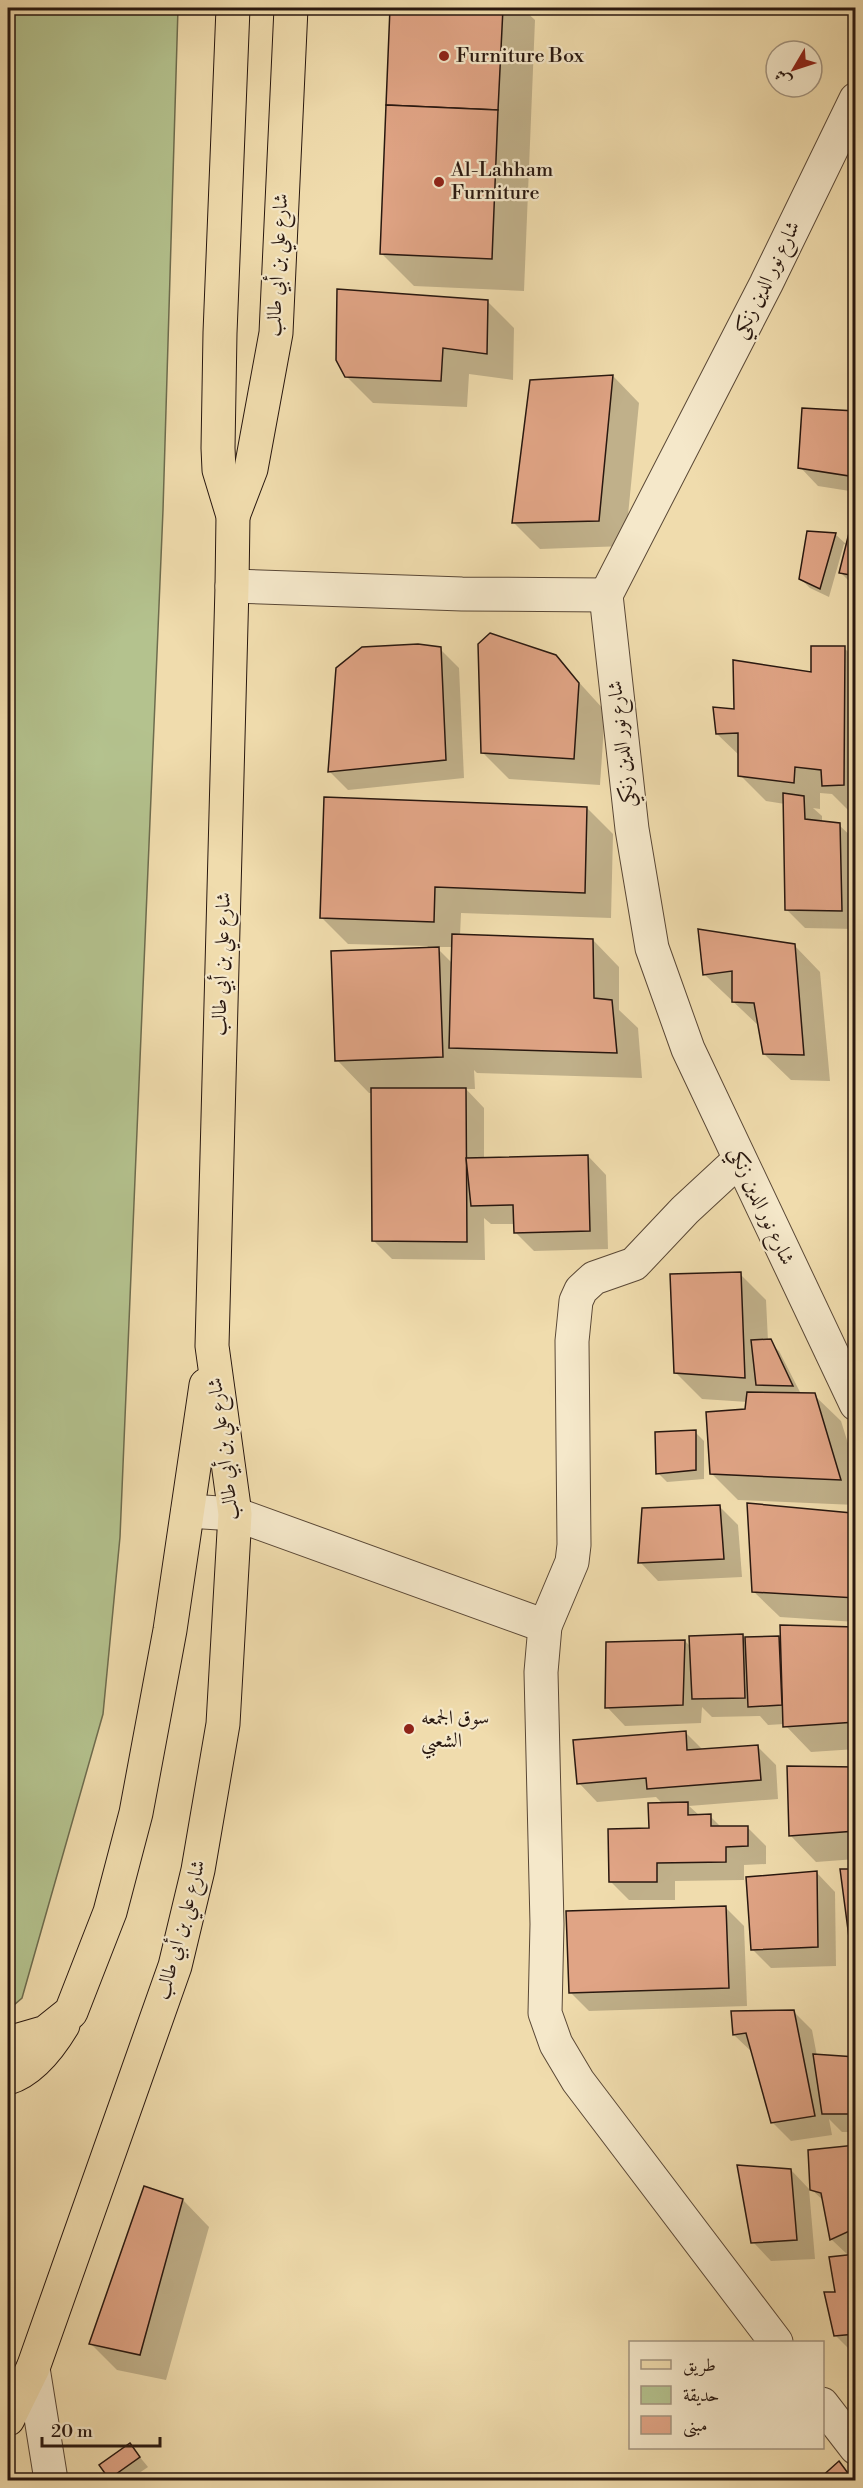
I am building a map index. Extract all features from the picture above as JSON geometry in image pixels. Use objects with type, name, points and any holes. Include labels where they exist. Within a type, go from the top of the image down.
[{"type":"main road","name":"شارع علي بن أبي طالب","points":[[8,2420],[33,2368],[175,1966],[198,1870],[223,1724],[235,1514],[212,1346],[233,516],[220,478],[218,448],[220,333],[233,8]]},
{"type":"main road","name":"شارع علي بن أبي طالب","points":[[233,516],[251,469],[276,333],[291,8]]},
{"type":"main road","points":[[8,2078],[20,2075],[38,2057],[55,2038],[71,2012],[110,1912],[136,1814],[170,1630],[212,1346]]},
{"type":"main road","points":[[8,2040],[15,2041],[46,2032],[71,2012]]},
{"type":"street","name":"شارع نور الدين زنكي","points":[[855,99],[766,284],[606,595],[632,829],[652,948],[688,1049],[855,1404]]},
{"type":"street","points":[[232,586],[462,594],[606,595]]},
{"type":"street","points":[[739,1160],[685,1210],[634,1264],[594,1278],[581,1290],[576,1301],[572,1341],[574,1545],[572,1562],[545,1626],[542,1672],[547,1924],[545,2013],[556,2044],[578,2081],[774,2341]]},
{"type":"street","points":[[188,1511],[235,1514],[545,1626]]},
{"type":"street","points":[[33,2368],[51,2481]]},
{"type":"street","points":[[824,2407],[855,2448]]},
{"type":"green space","points":[[8,8],[178,8],[163,510],[120,1537],[103,1714],[22,1998],[8,2010]]},
{"type":"building","name":"Furniture Box","points":[[390,8],[503,8],[498,110],[386,105]]},
{"type":"building","name":"Al-Lahham Furniture","points":[[386,105],[498,110],[492,259],[380,254]]},
{"type":"building","points":[[337,289],[488,300],[487,354],[443,348],[441,381],[345,377],[336,360]]},
{"type":"building","points":[[613,375],[599,521],[512,523],[530,380]]},
{"type":"building","points":[[802,408],[856,411],[856,477],[798,468]]},
{"type":"building","points":[[856,505],[856,576],[839,573]]},
{"type":"building","points":[[807,531],[836,533],[820,589],[799,579]]},
{"type":"building","points":[[490,633],[556,655],[579,683],[574,759],[481,753],[478,644]]},
{"type":"building","points":[[418,644],[441,647],[446,760],[328,772],[336,668],[362,647]]},
{"type":"building","points":[[811,646],[845,646],[844,785],[822,786],[821,770],[795,767],[794,783],[738,776],[738,733],[716,734],[713,707],[734,709],[733,660],[811,672]]},
{"type":"building","points":[[783,793],[804,796],[805,819],[840,823],[842,911],[785,910]]},
{"type":"building","points":[[324,797],[587,807],[585,893],[435,887],[434,922],[320,918]]},
{"type":"building","points":[[698,929],[795,944],[804,1055],[763,1054],[754,1003],[732,1002],[732,971],[703,975]]},
{"type":"building","points":[[452,934],[593,939],[594,998],[612,1000],[617,1053],[449,1048]]},
{"type":"building","points":[[439,947],[443,1057],[335,1061],[331,951]]},
{"type":"building","points":[[371,1088],[466,1088],[467,1242],[372,1241]]},
{"type":"building","points":[[588,1155],[590,1231],[514,1233],[513,1205],[471,1206],[466,1158]]},
{"type":"building","points":[[741,1272],[745,1378],[674,1373],[670,1274]]},
{"type":"building","points":[[771,1339],[793,1386],[756,1385],[751,1340]]},
{"type":"building","points":[[747,1392],[815,1393],[841,1480],[710,1474],[706,1412],[745,1409]]},
{"type":"building","points":[[696,1430],[696,1470],[656,1474],[655,1432]]},
{"type":"building","points":[[747,1503],[852,1513],[856,1523],[856,1598],[752,1592]]},
{"type":"building","points":[[720,1505],[724,1559],[638,1563],[642,1508]]},
{"type":"building","points":[[780,1625],[856,1627],[856,1722],[783,1727]]},
{"type":"building","points":[[743,1634],[745,1698],[692,1699],[689,1636]]},
{"type":"building","points":[[779,1636],[782,1705],[748,1707],[745,1637]]},
{"type":"building","points":[[685,1640],[683,1705],[605,1708],[606,1642]]},
{"type":"building","points":[[686,1731],[687,1750],[758,1745],[761,1780],[647,1789],[646,1778],[577,1784],[573,1740]]},
{"type":"building","points":[[787,1766],[856,1767],[856,1831],[789,1836]]},
{"type":"building","points":[[688,1802],[688,1815],[711,1814],[711,1826],[748,1826],[748,1846],[726,1847],[726,1862],[657,1863],[657,1882],[609,1882],[608,1829],[649,1828],[648,1803]]},
{"type":"building","points":[[840,1869],[856,1869],[856,1983],[855,1983]]},
{"type":"building","points":[[817,1871],[818,1947],[751,1950],[746,1877]]},
{"type":"building","points":[[726,1906],[729,1988],[569,1993],[566,1911]]},
{"type":"building","points":[[794,2010],[815,2116],[771,2123],[746,2033],[733,2035],[731,2011]]},
{"type":"building","points":[[813,2054],[856,2057],[856,2114],[822,2114]]},
{"type":"building","points":[[856,2145],[856,2228],[830,2240],[821,2193],[810,2190],[808,2150]]},
{"type":"building","points":[[737,2165],[791,2169],[797,2240],[751,2243]]},
{"type":"building","points":[[144,2186],[183,2199],[140,2355],[89,2344]]},
{"type":"building","points":[[856,2254],[856,2334],[834,2336],[824,2292],[835,2292],[829,2257]]},
{"type":"building","points":[[130,2443],[140,2457],[109,2479],[99,2465]]},
{"type":"building","points":[[839,2461],[853,2480],[819,2479]]},
{"type":"place","name":"Furniture Box","points":[[444,56]]},
{"type":"place","name":"Al-Lahham Furniture","points":[[439,182]]},
{"type":"place","name":"سوق الجمعه الشعبي","points":[[409,1729]]}]
